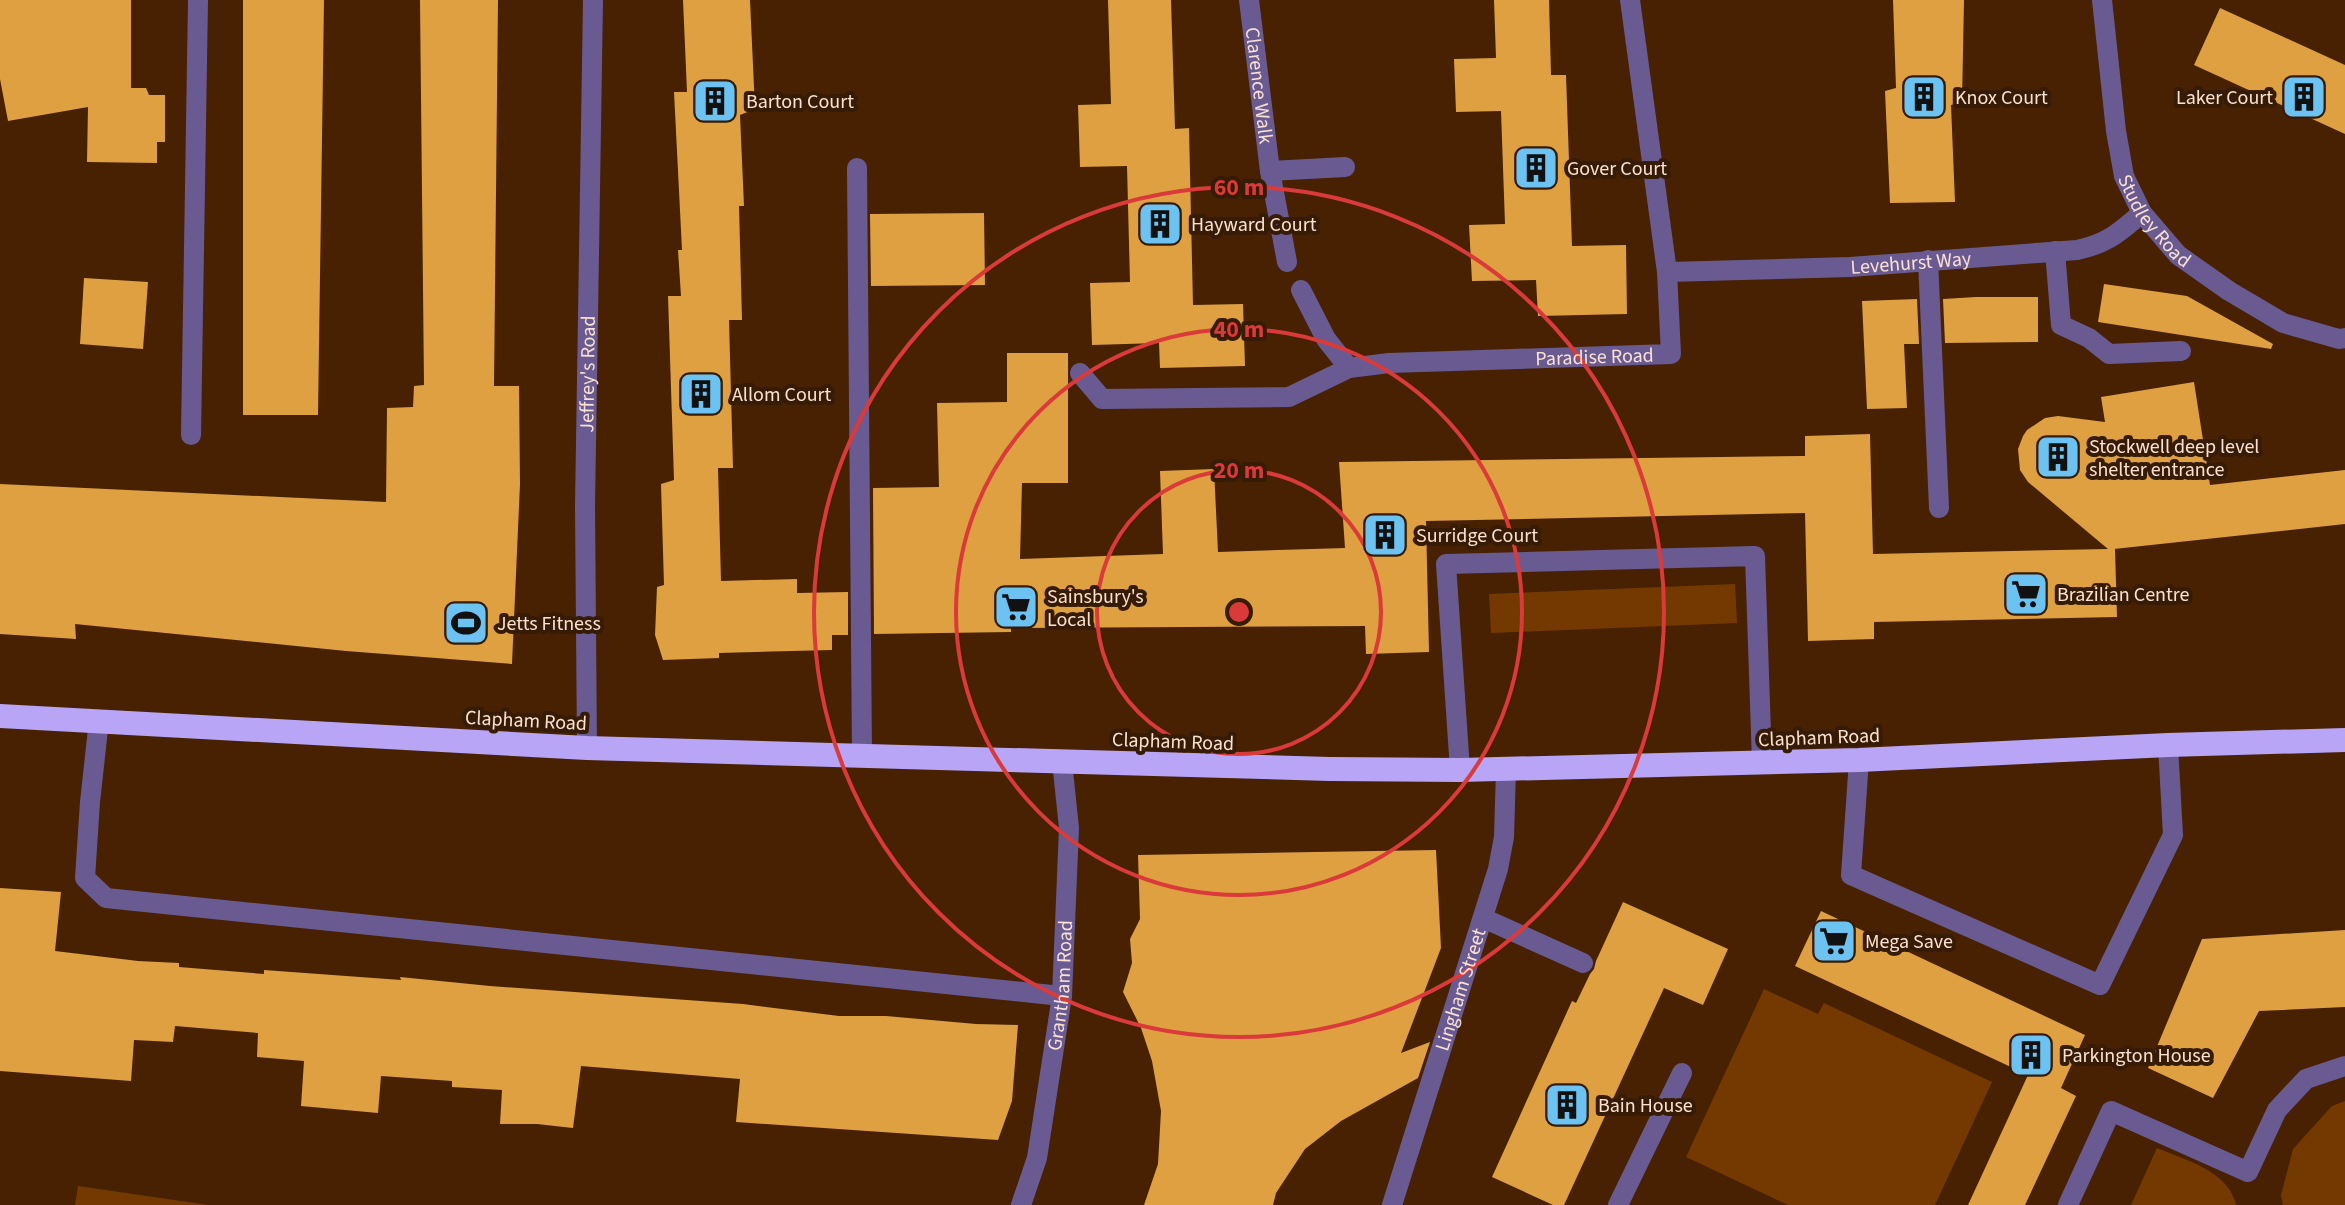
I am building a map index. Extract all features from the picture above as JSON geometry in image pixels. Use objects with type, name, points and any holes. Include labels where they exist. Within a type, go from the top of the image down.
[{"type":"highway","name":"Clapham Road","points":[[0,716],[587,748],[1302,769],[1460,770],[1762,763],[2345,740]]},
{"type":"street","points":[[191,435],[198,0]]},
{"type":"street","name":"Jeffrey's Road","points":[[587,748],[585,506],[593,0]]},
{"type":"street","name":"Clarence Walk","points":[[1249,0],[1270,171],[1287,262]]},
{"type":"street","name":"Paradise Road","points":[[1349,368],[1389,363],[1671,354],[1667,272],[1630,0]]},
{"type":"street","name":"Studley Road","points":[[2102,0],[2124,176],[2142,213],[2178,255],[2229,291],[2283,323],[2345,338]]},
{"type":"street","name":"Clarence Walk","points":[[1270,171],[1345,167]]},
{"type":"street","points":[[857,168],[862,755]]},
{"type":"street","name":"Levehurst Way","points":[[1667,272],[1850,267],[2077,250],[2099,245],[2142,213]]},
{"type":"street","points":[[2055,251],[2061,325],[2089,338],[2109,354],[2181,351]]},
{"type":"street","points":[[1928,260],[1939,508]]},
{"type":"street","points":[[1080,373],[1102,399],[1289,397],[1349,368],[1326,339],[1301,290]]},
{"type":"street","points":[[1460,770],[1446,564],[1755,556],[1762,763]]},
{"type":"street","points":[[99,720],[85,878],[106,898],[1062,996]]},
{"type":"street","points":[[1859,760],[1851,875],[2100,985],[2173,835],[2168,745]]},
{"type":"street","name":"Grantham Road","points":[[1021,1205],[1037,1158],[1062,996],[1069,828],[1062,761]]},
{"type":"street","name":"Lingham Street","points":[[1392,1205],[1498,869],[1504,837],[1506,769]]},
{"type":"street","points":[[1483,918],[1583,963]]},
{"type":"street","points":[[2068,1205],[2111,1111],[2248,1172],[2277,1110],[2306,1079],[2345,1066]]},
{"type":"street","points":[[1618,1205],[1682,1073]]},
{"type":"shaded area","points":[[1735,584],[1737,623],[1491,633],[1489,594]]},
{"type":"shaded area","points":[[1764,989],[1818,1014],[1824,1003],[1992,1082],[1935,1205],[1788,1205],[1686,1157]]},
{"type":"shaded area","points":[[2345,1101],[2345,1205],[2283,1205],[2281,1195],[2293,1149],[2332,1106]]},
{"type":"shaded area","points":[[2157,1148],[2215,1175],[2232,1193],[2236,1205],[2131,1205]]},
{"type":"shaded area","points":[[78,1186],[209,1205],[75,1205]]},
{"type":"building","points":[[0,0],[131,0],[131,88],[146,88],[149,95],[165,95],[165,142],[157,142],[157,163],[87,162],[88,107],[8,121],[0,79]]},
{"type":"building","points":[[243,0],[324,0],[318,415],[243,415]]},
{"type":"building","points":[[420,0],[498,0],[494,386],[519,386],[520,484],[512,664],[75,624],[76,639],[0,634],[0,484],[386,502],[387,408],[413,407],[414,386],[424,385]]},
{"type":"building","points":[[683,0],[750,0],[755,109],[740,115],[744,206],[739,206],[742,320],[729,320],[733,468],[718,468],[721,581],[797,579],[797,593],[848,592],[848,635],[832,635],[832,650],[719,653],[719,658],[663,660],[655,635],[657,587],[664,585],[661,484],[674,480],[668,296],[681,296],[678,250],[682,250],[674,92],[687,92]]},
{"type":"building","name":"Hayward Court","points":[[1108,0],[1171,0],[1175,129],[1189,128],[1193,305],[1243,304],[1245,366],[1160,368],[1159,343],[1092,345],[1090,283],[1130,282],[1127,166],[1080,167],[1078,105],[1111,104]]},
{"type":"building","name":"Gover Court","points":[[1494,0],[1549,0],[1551,75],[1566,75],[1572,246],[1626,245],[1627,314],[1538,316],[1536,280],[1472,281],[1469,225],[1505,224],[1501,111],[1456,112],[1454,59],[1496,58]]},
{"type":"building","name":"Knox Court","points":[[1893,0],[1964,0],[1962,102],[1951,105],[1955,202],[1890,203],[1885,91],[1896,88]]},
{"type":"building","name":"Laker Court","points":[[2220,8],[2345,65],[2345,134],[2194,65]]},
{"type":"building","points":[[984,213],[985,285],[871,286],[870,214]]},
{"type":"building","points":[[84,278],[148,282],[143,349],[80,344]]},
{"type":"building","points":[[2104,284],[2187,296],[2273,344],[2271,349],[2098,322]]},
{"type":"building","points":[[2038,297],[2038,342],[1945,343],[1943,299]]},
{"type":"building","points":[[1917,299],[1919,344],[1904,344],[1907,408],[1867,409],[1862,301]]},
{"type":"building","points":[[1007,353],[1068,353],[1068,483],[1022,483],[1020,559],[1163,554],[1160,471],[1214,469],[1218,552],[1345,548],[1339,462],[1805,456],[1805,436],[1870,434],[1873,554],[2108,549],[2028,482],[2020,470],[2018,449],[2023,436],[2045,418],[2058,416],[2105,422],[2101,397],[2194,382],[2210,485],[2345,470],[2345,524],[2114,549],[2117,617],[1874,622],[1874,639],[1808,641],[1805,513],[1426,521],[1429,652],[1366,654],[1365,626],[1011,628],[1011,632],[874,634],[873,488],[939,487],[937,403],[1007,402]]},
{"type":"building","points":[[1436,850],[1441,948],[1401,1053],[1430,1042],[1418,1078],[1341,1121],[1305,1149],[1276,1193],[1273,1205],[1144,1205],[1158,1164],[1161,1111],[1152,1061],[1141,1028],[1123,992],[1132,963],[1130,939],[1140,919],[1138,855]]},
{"type":"building","points":[[0,888],[61,892],[55,951],[264,974],[264,970],[401,980],[400,977],[743,1004],[839,1016],[1018,1025],[1012,1101],[998,1140],[736,1122],[740,1079],[581,1066],[573,1128],[500,1124],[502,1090],[452,1087],[452,1081],[381,1076],[378,1113],[301,1106],[304,1061],[257,1057],[258,1033],[175,1026],[173,1042],[134,1040],[131,1081],[0,1071]]},
{"type":"building","points":[[1623,902],[1728,949],[1703,1005],[1664,988],[1564,1205],[1553,1205],[1492,1177],[1572,1001],[1576,1003],[1594,969]]},
{"type":"building","name":"Parkington House","points":[[1821,911],[2085,1035],[2061,1088],[2076,1096],[2025,1205],[1968,1205],[2028,1075],[1795,966]]},
{"type":"building","points":[[2345,930],[2345,1007],[2259,1011],[2213,1098],[2148,1068],[2202,939]]},
{"type":"place","name":"Knox Court","points":[[1924,97]]},
{"type":"place","name":"Laker Court","points":[[2304,97]]},
{"type":"place","name":"Barton Court","points":[[715,101]]},
{"type":"place","name":"Gover Court","points":[[1536,168]]},
{"type":"place","name":"Hayward Court","points":[[1160,224]]},
{"type":"place","name":"Allom Court","points":[[701,394]]},
{"type":"place","name":"Stockwell deep level shelter entrance","points":[[2058,457]]},
{"type":"place","name":"Surridge Court","points":[[1385,535]]},
{"type":"place","name":"Brazilian Centre","points":[[2026,594]]},
{"type":"place","name":"Sainsbury's Local","points":[[1016,607]]},
{"type":"place","name":"Jetts Fitness","points":[[466,623]]},
{"type":"place","name":"Mega Save","points":[[1834,941]]},
{"type":"place","name":"Parkington House","points":[[2031,1055]]},
{"type":"place","name":"Bain House","points":[[1567,1105]]}]
